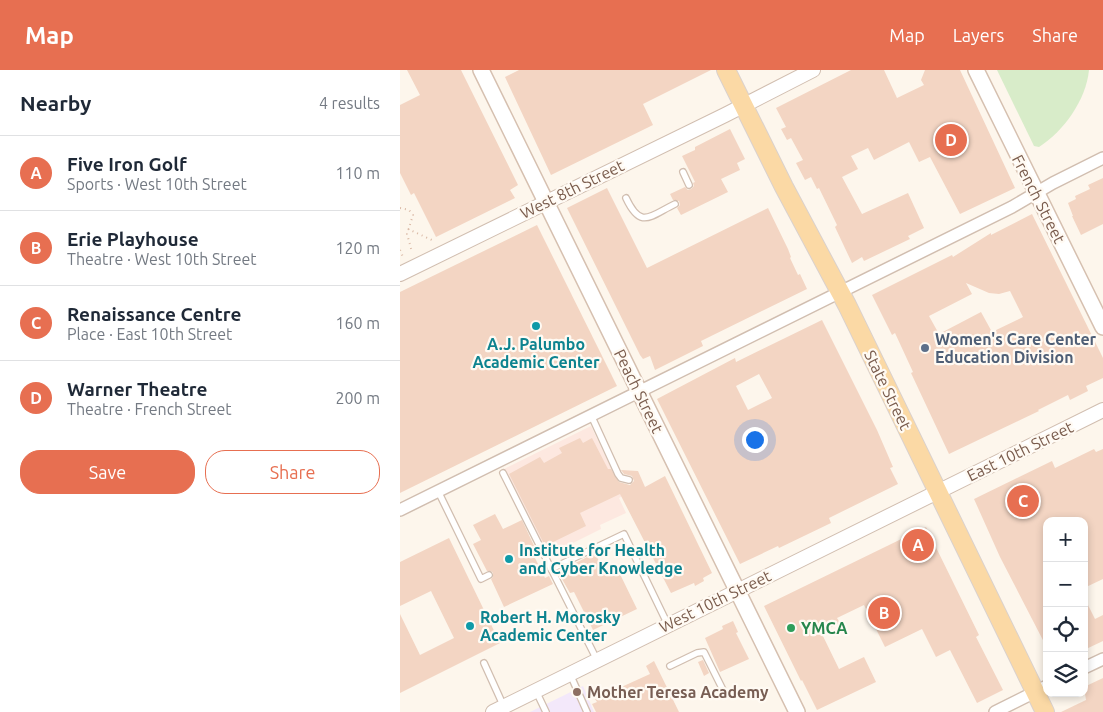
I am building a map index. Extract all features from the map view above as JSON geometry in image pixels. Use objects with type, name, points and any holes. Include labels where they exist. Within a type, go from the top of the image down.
[{"type":"main road","name":"Peach Street","points":[[481,70],[797,712]]},
{"type":"main road","name":"State Street","points":[[726,70],[938,492],[1041,689],[1045,712]]},
{"type":"main road","name":"French Street","points":[[976,70],[1103,326]]},
{"type":"street","name":"West 8th Street","points":[[400,274],[813,70]]},
{"type":"street","points":[[400,510],[1012,207],[1103,158]]},
{"type":"street","name":"East 10th Street","points":[[938,492],[1103,410]]},
{"type":"street","name":"West 10th Street","points":[[499,709],[938,492]]},
{"type":"street","points":[[1088,666],[1103,659]]},
{"type":"street","points":[[995,712],[1041,689]]},
{"type":"lane","points":[[683,172],[690,184]]},
{"type":"lane","points":[[626,198],[634,212],[640,217],[646,218],[675,204]]},
{"type":"lane","points":[[591,415],[618,474],[621,478],[629,480]]},
{"type":"lane","points":[[503,474],[597,660]]},
{"type":"lane","points":[[438,491],[480,579],[489,575]]},
{"type":"lane","points":[[551,569],[624,534],[668,625]]},
{"type":"lane","points":[[670,666],[704,652],[725,694]]},
{"type":"lane","points":[[484,663],[499,709]]},
{"type":"lane","points":[[570,674],[587,712]]},
{"type":"lane","points":[[536,691],[546,712]]},
{"type":"path","points":[[400,208],[409,210],[413,215],[407,239],[412,252]]},
{"type":"path","points":[[408,229],[434,241]]},
{"type":"path","points":[[400,250],[403,257]]},
{"type":"shaded area","points":[[591,426],[624,495],[619,498],[626,513],[600,525],[601,529],[555,552],[553,557],[547,560],[500,471]]},
{"type":"shaded area","name":"Mother Teresa Academy","points":[[583,686],[594,712],[530,712]]},
{"type":"green space","points":[[997,70],[1089,70],[1083,92],[1072,114],[1057,132],[1039,147],[1034,146]]},
{"type":"building","points":[[407,70],[461,70],[518,185],[510,190],[515,198],[436,237],[414,193],[411,195],[400,173],[400,105],[420,95]]},
{"type":"building","points":[[519,70],[711,70],[643,104],[653,125],[551,175],[505,77]]},
{"type":"building","points":[[851,70],[884,70],[897,98],[924,85],[921,80],[925,70],[960,70],[1015,188],[960,214],[930,157],[919,162],[909,142],[874,160],[868,148],[851,156],[858,169],[842,177],[862,214],[908,193],[924,228],[908,236],[910,239],[864,261],[862,257],[852,263],[835,227],[837,225],[819,188],[817,189],[811,177],[805,180],[796,163],[803,160],[791,138],[787,140],[781,129],[786,127],[776,108]]},
{"type":"building","points":[[730,129],[745,159],[737,163],[740,170],[721,179],[728,192],[681,215],[677,208],[680,205],[679,201],[673,200],[670,194],[685,187],[688,190],[691,189],[695,182],[682,156]]},
{"type":"building","points":[[1103,178],[1103,224],[1081,235],[1068,203],[1076,199],[1075,196],[1090,189],[1088,185]]},
{"type":"building","points":[[607,188],[647,268],[768,208],[798,275],[800,274],[807,289],[701,341],[703,346],[655,370],[650,356],[643,359],[640,355],[567,208]]},
{"type":"building","points":[[1032,214],[1103,358],[1103,378],[1086,386],[1088,391],[1070,400],[1068,395],[949,454],[911,373],[913,372],[895,333],[892,335],[872,295],[952,255],[953,257],[991,233],[991,235]],"holes":[[[966,283],[989,293],[999,294],[1010,291],[1023,317],[992,332],[981,312],[939,334],[929,316],[972,294]]]},
{"type":"building","points":[[537,225],[617,386],[400,493],[400,292]]},
{"type":"building","points":[[822,320],[877,430],[893,467],[890,468],[898,484],[829,518],[831,523],[740,564],[657,399],[735,358],[736,362]],"holes":[[[759,374],[772,398],[748,410],[736,386]]]},
{"type":"building","points":[[580,438],[583,443],[592,438],[608,469],[611,469],[619,482],[630,485],[634,481],[632,476],[624,474],[621,470],[638,471],[645,487],[665,476],[712,573],[703,578],[704,581],[695,586],[694,583],[671,593],[620,494],[580,513],[586,526],[545,546],[509,474],[540,457],[544,463],[562,453],[559,448]]},
{"type":"building","points":[[1094,449],[1096,452],[1103,449],[1103,579],[1088,586],[1088,517],[1043,517],[1043,640],[1000,557],[974,499],[1052,461],[1055,468]]},
{"type":"building","name":"Institute for Health and Cyber Knowledge","points":[[495,514],[503,529],[522,520],[536,550],[532,552],[545,578],[549,576],[553,584],[504,607],[491,579],[493,573],[487,571],[473,544],[481,540],[473,525]]},
{"type":"building","points":[[926,527],[979,635],[976,637],[1003,690],[977,703],[950,650],[936,657],[922,629],[885,647],[864,605],[837,618],[840,623],[821,632],[839,669],[864,657],[876,682],[817,710],[764,606]]},
{"type":"building","name":"Robert H. Morosky Academic Center","points":[[449,538],[500,643],[400,693],[400,614],[420,655],[454,638],[431,591],[400,606],[400,562]]},
{"type":"building","points":[[595,553],[605,574],[617,568],[637,609],[593,630],[574,592],[570,593],[558,572]]},
{"type":"building","points":[[1088,605],[1095,619],[1103,615],[1103,641],[1088,648]]},
{"type":"building","points":[[733,621],[738,632],[736,633],[749,659],[720,672],[705,638],[723,629],[722,626]]},
{"type":"building","points":[[703,660],[709,673],[704,676],[698,662]]},
{"type":"building","points":[[654,661],[679,712],[596,712],[592,704],[597,702],[595,699],[650,674],[646,666]]},
{"type":"building","points":[[1103,678],[1103,712],[1061,712],[1086,700],[1086,697],[1088,697],[1088,685]]},
{"type":"place","name":"Warner Theatre","points":[[951,140]]},
{"type":"place","name":"A.J. Palumbo Academic Center","points":[[536,326]]},
{"type":"place","name":"Women's Care Center Education Division","points":[[925,348]]},
{"type":"place","name":"Renaissance Centre","points":[[1023,501]]},
{"type":"place","name":"Five Iron Golf","points":[[918,545]]},
{"type":"place","name":"Institute for Health and Cyber Knowledge","points":[[509,559]]},
{"type":"place","name":"Erie Playhouse","points":[[884,613]]},
{"type":"place","name":"Robert H. Morosky Academic Center","points":[[470,626]]},
{"type":"place","name":"YMCA","points":[[791,628]]},
{"type":"place","name":"Mother Teresa Academy","points":[[577,692]]}]
